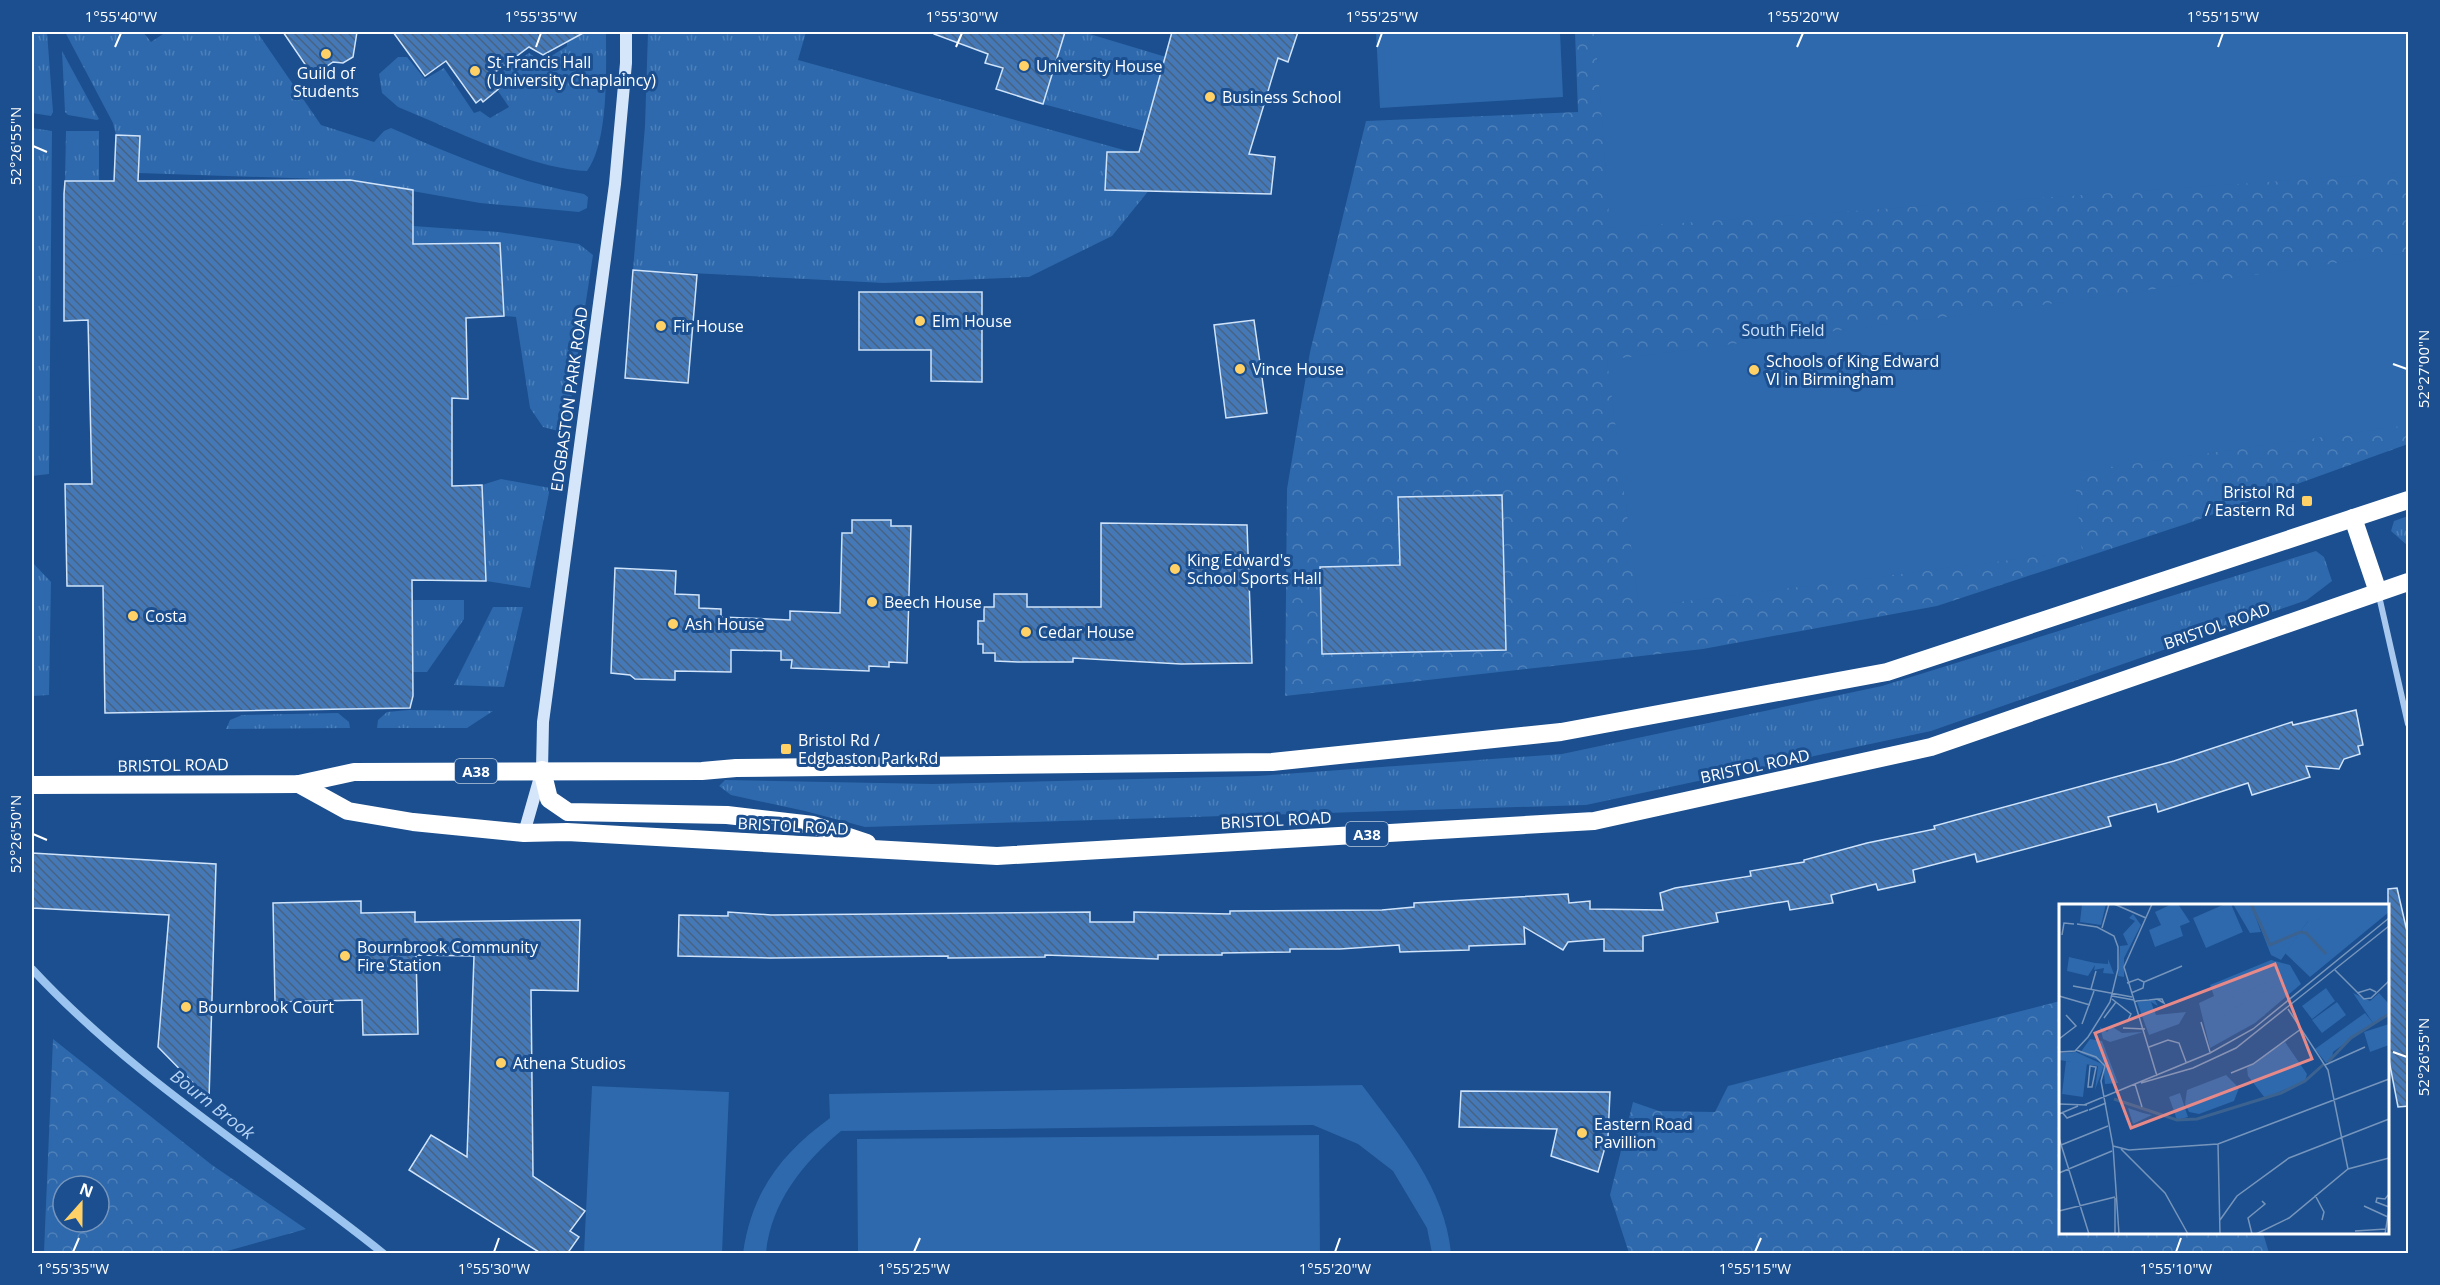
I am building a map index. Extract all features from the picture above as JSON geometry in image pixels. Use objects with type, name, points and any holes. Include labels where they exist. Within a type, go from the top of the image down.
[{"type":"highway","name":"BRISTOL ROAD","points":[[37,788],[299,784],[354,772],[702,771],[736,768],[1272,762],[1561,732],[1887,672],[2409,500]]},
{"type":"highway","points":[[2353,518],[2378,592]]},
{"type":"highway","name":"BRISTOL ROAD","points":[[299,784],[348,811],[414,822],[525,833],[567,832],[997,856],[1593,820],[1931,747],[2409,582]]},
{"type":"highway","points":[[542,770],[549,799],[568,812],[728,815],[813,825],[890,850]]},
{"type":"street","name":"EDGBASTON PARK ROAD","points":[[525,833],[542,770],[543,722],[615,184],[626,63],[626,32]]},
{"type":"street","points":[[2378,592],[2409,724]]},
{"type":"green space","points":[[32,32],[47,32],[53,112],[51,116],[32,113]]},
{"type":"green space","points":[[65,32],[143,32],[151,42],[166,32],[257,32],[321,125],[374,142],[384,131],[391,128],[462,158],[510,175],[584,194],[588,197],[587,208],[579,212],[480,203],[350,180],[138,173],[140,136],[116,135],[113,123]]},
{"type":"green space","points":[[567,32],[606,32],[603,124],[594,158],[587,171],[542,164],[517,156],[398,107],[382,93],[379,74],[398,57],[407,57],[425,79],[444,68],[474,113],[480,111],[490,118],[509,107],[498,91],[504,86],[497,75],[529,53],[542,62],[567,46]]},
{"type":"green space","points":[[648,32],[806,32],[798,60],[1171,163],[1112,236],[1029,277],[884,283],[633,270],[645,126]]},
{"type":"green space","points":[[1065,32],[1083,32],[1166,57],[1144,131],[1043,104]]},
{"type":"green space","points":[[1376,32],[1560,32],[1563,97],[1380,108]]},
{"type":"green space","name":"South Field","points":[[1575,32],[2408,32],[2408,444],[2186,524],[1937,606],[1703,649],[1285,696],[1287,489],[1310,352],[1366,121],[1578,112]]},
{"type":"green space","points":[[1595,32],[2408,32],[2408,172],[1610,228]]},
{"type":"green space","points":[[62,51],[99,119],[68,115],[65,112]]},
{"type":"green space","points":[[32,128],[52,131],[49,474],[32,476]]},
{"type":"green space","points":[[66,131],[99,131],[99,181],[65,181]]},
{"type":"green space","points":[[413,226],[499,232],[579,244],[593,255],[566,433],[543,427],[530,408],[516,317],[504,316],[500,243],[414,244]]},
{"type":"green space","points":[[2408,253],[2408,425],[2074,472],[2082,551],[1639,607],[1607,360],[2049,304]]},
{"type":"green space","points":[[501,479],[550,488],[530,588],[486,581],[482,485]]},
{"type":"green space","points":[[32,505],[33,563],[51,582],[49,695],[32,696]]},
{"type":"green space","points":[[2408,516],[2408,546],[2391,531],[2394,521]]},
{"type":"green space","points":[[2316,551],[2324,557],[2332,581],[2307,600],[1931,731],[1586,805],[865,827],[731,795],[719,786],[725,780],[933,784],[1257,776],[1562,754],[1882,686]]},
{"type":"green space","points":[[412,600],[464,600],[464,619],[427,672],[412,672]]},
{"type":"green space","points":[[493,607],[523,607],[504,687],[454,685]]},
{"type":"green space","points":[[493,711],[467,728],[377,728],[378,720],[387,712]]},
{"type":"green space","points":[[338,713],[349,722],[350,728],[226,729],[230,720],[242,715]]},
{"type":"green space","points":[[2059,1001],[2059,1234],[2263,1234],[2269,1253],[1629,1253],[1610,1195],[1633,1102],[1659,1111],[1715,1112],[1728,1086]]},
{"type":"green space","points":[[53,1039],[212,1165],[306,1229],[220,1253],[44,1252]]},
{"type":"green space","points":[[1362,1085],[1405,1143],[1430,1185],[1440,1206],[1451,1253],[1432,1253],[1427,1228],[1393,1171],[1358,1144],[1313,1125],[841,1131],[814,1156],[791,1185],[774,1217],[766,1253],[743,1253],[754,1211],[771,1176],[797,1146],[830,1118],[829,1094]]},
{"type":"green space","points":[[592,1086],[729,1092],[722,1253],[584,1253]]},
{"type":"green space","points":[[1319,1135],[1320,1253],[858,1253],[857,1139]]},
{"type":"building","name":"Guild of Students","points":[[283,32],[357,32],[353,57],[343,63],[333,62],[313,76]]},
{"type":"building","name":"St Francis Hall (University Chaplaincy)","points":[[393,32],[585,32],[543,55],[529,47],[494,73],[502,86],[483,102],[481,99],[476,103],[446,61],[425,76]]},
{"type":"building","name":"University House","points":[[934,32],[1065,32],[1043,104],[996,89],[1003,68],[985,63],[988,54],[934,34]]},
{"type":"building","name":"Business School","points":[[1172,32],[1298,32],[1288,62],[1278,58],[1249,154],[1275,157],[1271,194],[1105,190],[1107,152],[1139,152]]},
{"type":"building","points":[[116,135],[140,136],[138,181],[350,180],[413,190],[413,244],[500,243],[504,316],[466,318],[468,399],[452,398],[452,486],[482,485],[486,581],[412,580],[413,696],[410,708],[105,713],[103,586],[67,586],[65,484],[92,484],[88,320],[64,321],[64,194],[65,181],[114,181]]},
{"type":"building","name":"Fir House","points":[[633,270],[697,275],[688,383],[625,378]]},
{"type":"building","name":"Elm House","points":[[859,292],[982,292],[982,382],[931,381],[931,350],[859,350]]},
{"type":"building","name":"Vince House","points":[[1254,320],[1267,413],[1226,418],[1214,325]]},
{"type":"building","points":[[1502,495],[1506,650],[1322,654],[1320,567],[1400,565],[1398,497]]},
{"type":"building","points":[[852,520],[891,520],[891,526],[911,526],[907,663],[889,662],[889,667],[869,666],[869,671],[791,668],[792,660],[781,660],[781,651],[731,650],[731,672],[675,671],[675,680],[635,679],[630,675],[611,673],[615,568],[676,571],[675,594],[699,595],[699,608],[721,609],[721,617],[790,620],[790,611],[840,613],[842,533],[852,533]]},
{"type":"building","name":"King Edward's School Sports Hall","points":[[1101,523],[1247,525],[1252,663],[1181,664],[1073,658],[1073,662],[1018,662],[995,661],[995,653],[983,653],[983,644],[978,644],[978,621],[984,621],[984,607],[994,607],[994,594],[1027,594],[1027,607],[1101,607]]},
{"type":"building","points":[[2356,710],[2363,745],[2358,746],[2360,754],[2344,759],[2339,769],[2306,766],[2310,777],[2252,795],[2248,783],[2158,812],[2156,804],[2108,817],[2111,826],[1977,862],[1975,854],[1913,870],[1915,882],[1878,890],[1876,884],[1831,895],[1833,903],[1790,910],[1788,901],[1716,913],[1718,922],[1643,936],[1643,951],[1604,951],[1604,939],[1568,942],[1563,950],[1524,927],[1525,944],[1469,946],[1469,950],[1400,952],[1399,945],[1340,949],[1290,949],[1290,952],[1222,953],[1222,955],[1158,955],[1158,959],[1045,955],[1045,957],[948,958],[948,956],[770,958],[678,956],[679,915],[728,916],[728,912],[771,915],[1090,912],[1090,922],[1134,922],[1134,912],[1230,914],[1230,911],[1382,910],[1414,907],[1414,903],[1568,894],[1569,903],[1590,901],[1590,909],[1663,910],[1660,893],[1675,888],[1751,876],[1750,871],[1804,862],[1804,860],[1867,843],[1935,829],[1934,826],[2174,761],[2292,722],[2293,725]]},
{"type":"building","name":"Bournbrook Court","points":[[32,853],[216,864],[209,1099],[158,1047],[169,915],[32,908]]},
{"type":"building","points":[[2397,888],[2409,940],[2409,1106],[2398,1107],[2389,1060],[2388,889]]},
{"type":"building","name":"Athena Studios","points":[[361,901],[361,913],[415,912],[415,922],[580,920],[578,991],[531,990],[533,1176],[585,1211],[570,1231],[579,1237],[567,1254],[542,1254],[409,1170],[431,1135],[467,1157],[474,956],[416,955],[418,1034],[363,1035],[362,1000],[275,1002],[273,903]]},
{"type":"building","name":"Eastern Road Pavillion","points":[[1461,1091],[1610,1092],[1608,1137],[1598,1172],[1551,1156],[1557,1129],[1459,1127]]},
{"type":"waterway","name":"Bourn Brook","points":[[32,969],[72,1009],[158,1083],[384,1254]]},
{"type":"place","name":"Guild of Students","points":[[326,54]]},
{"type":"place","name":"University House","points":[[1024,66]]},
{"type":"place","name":"St Francis Hall (University Chaplaincy)","points":[[475,71]]},
{"type":"place","name":"Business School","points":[[1210,97]]},
{"type":"place","name":"Elm House","points":[[920,321]]},
{"type":"place","name":"Fir House","points":[[661,326]]},
{"type":"place","name":"Vince House","points":[[1240,369]]},
{"type":"place","name":"Schools of King Edward VI in Birmingham","points":[[1754,370]]},
{"type":"place","name":"Bristol Rd / Eastern Rd","points":[[2307,501]]},
{"type":"place","name":"King Edward's School Sports Hall","points":[[1175,569]]},
{"type":"place","name":"Beech House","points":[[872,602]]},
{"type":"place","name":"Costa","points":[[133,616]]},
{"type":"place","name":"Ash House","points":[[673,624]]},
{"type":"place","name":"Cedar House","points":[[1026,632]]},
{"type":"place","name":"Bristol Rd / Edgbaston Park Rd","points":[[786,749]]},
{"type":"place","name":"Bournbrook Community Fire Station","points":[[345,956]]},
{"type":"place","name":"Bournbrook Court","points":[[186,1007]]},
{"type":"place","name":"Athena Studios","points":[[501,1063]]},
{"type":"place","name":"Eastern Road Pavillion","points":[[1582,1133]]}]
